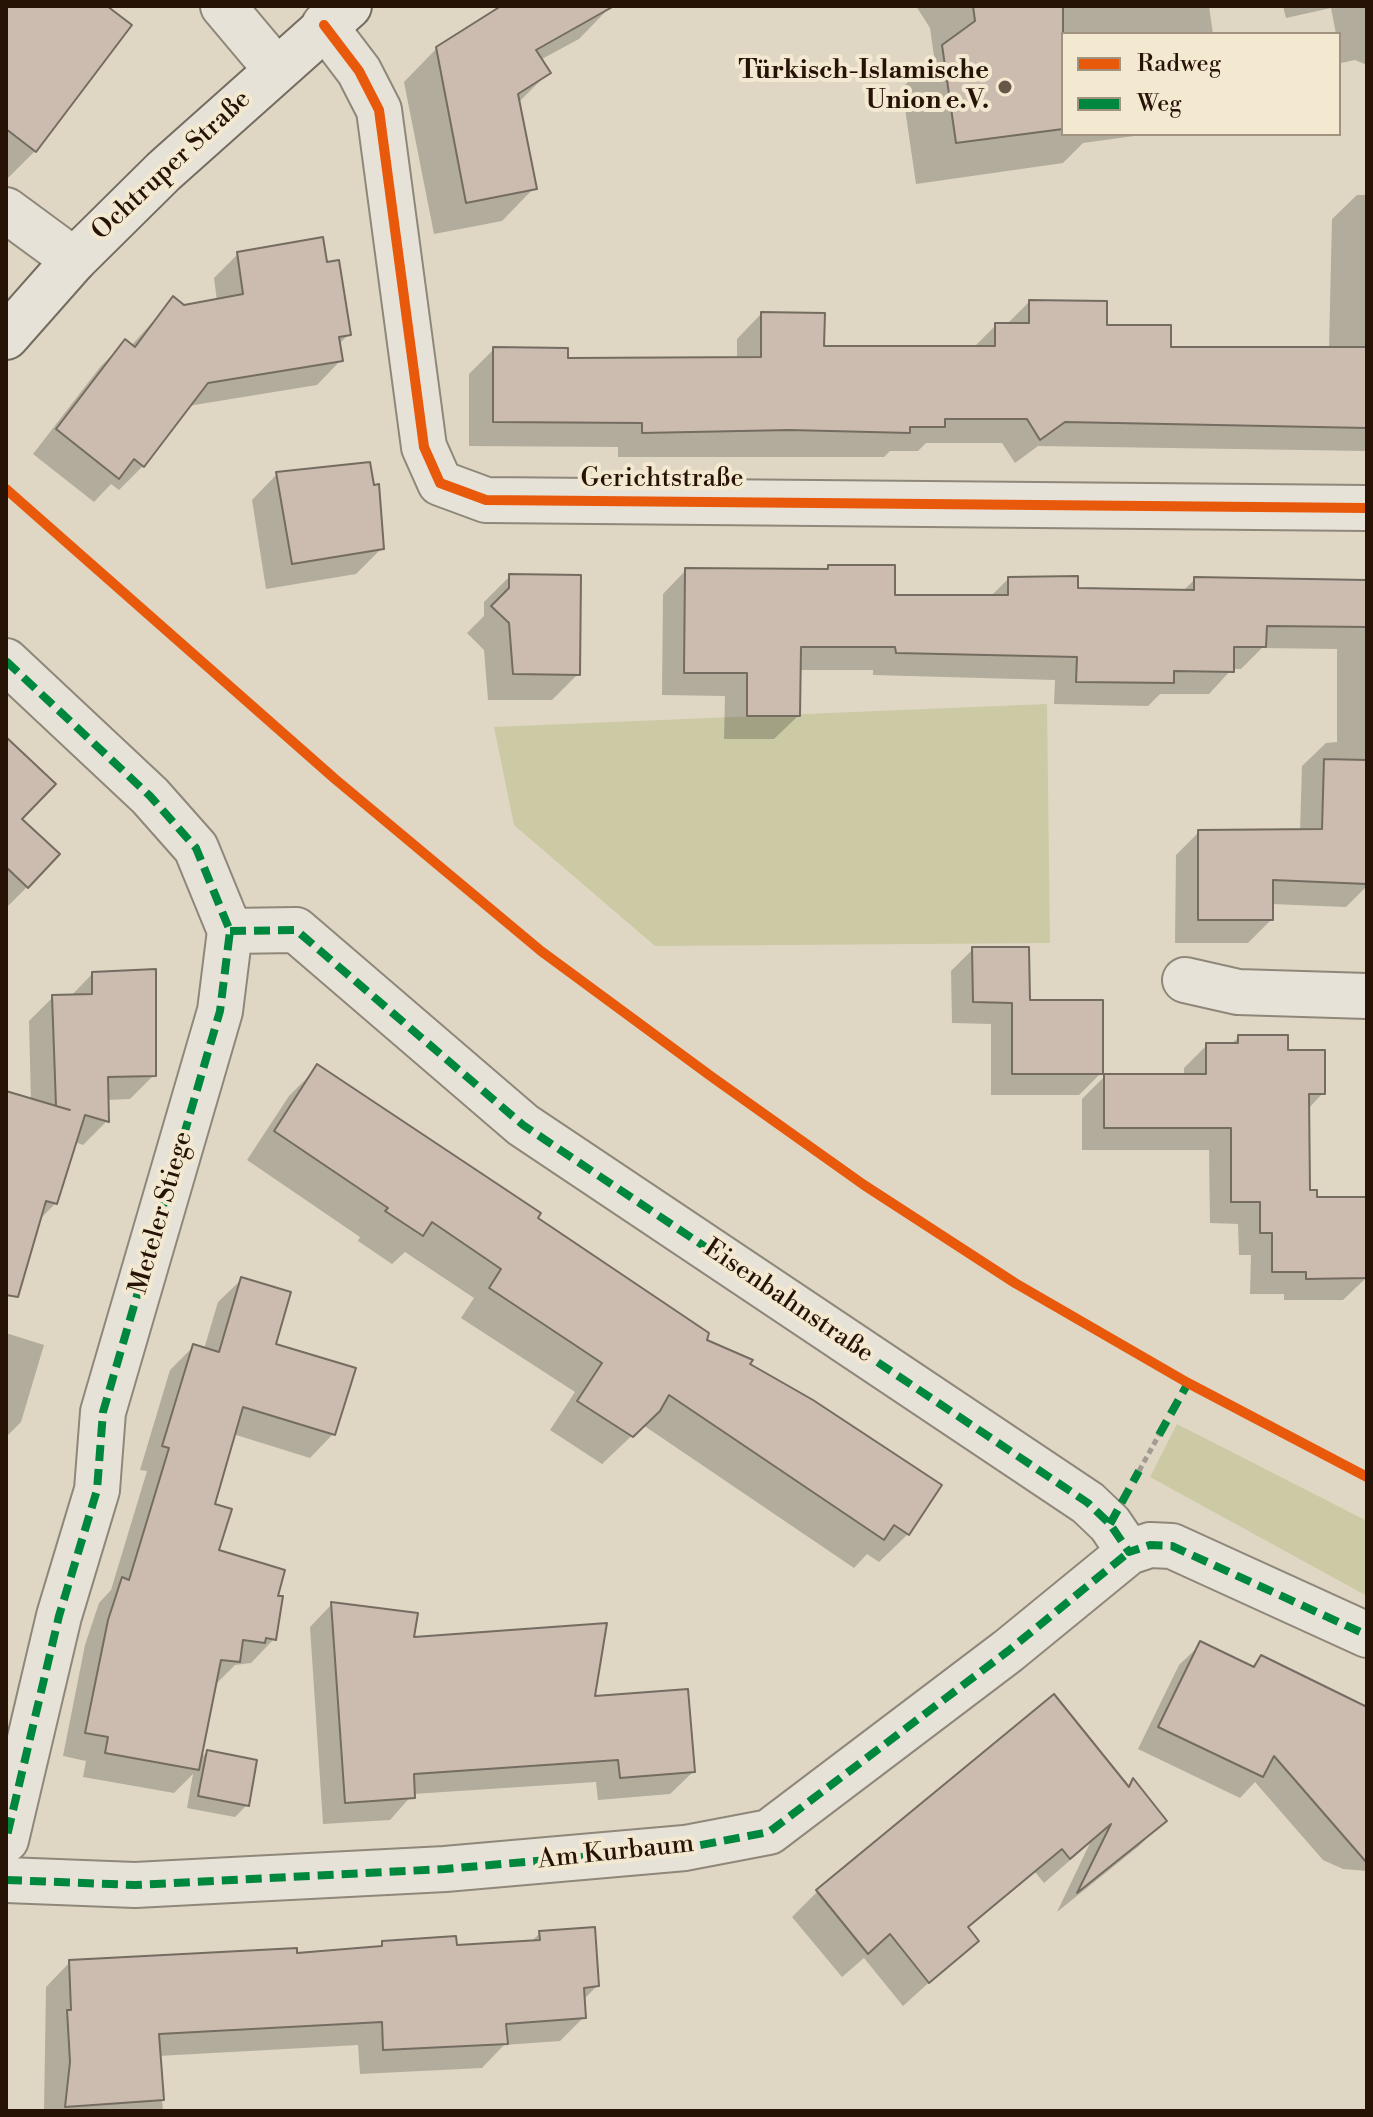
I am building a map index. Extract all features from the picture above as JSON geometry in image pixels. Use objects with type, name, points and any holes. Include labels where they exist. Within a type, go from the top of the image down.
[{"type":"street","points":[[223,6],[276,69]]},
{"type":"street","name":"Ochtruper Straße","points":[[6,337],[74,260],[164,171],[336,16]]},
{"type":"street","name":"Gerichtstraße","points":[[336,16],[379,110],[424,447],[440,483],[486,500],[1367,508]]},
{"type":"street","points":[[6,210],[74,260]]},
{"type":"street","name":"Meteler Stiege","points":[[6,661],[150,796],[196,848],[230,931],[220,1011],[103,1412],[97,1490],[59,1616],[6,1840]]},
{"type":"street","name":"Eisenbahnstraße","points":[[230,931],[296,930],[523,1125],[1088,1503],[1110,1524],[1129,1552]]},
{"type":"street","points":[[1185,980],[1238,992],[1367,996]]},
{"type":"street","points":[[1129,1552],[1150,1545],[1172,1546],[1367,1635]]},
{"type":"street","name":"Am Kurbaum","points":[[6,1880],[135,1885],[445,1869],[685,1848],[769,1832],[1008,1651],[1129,1552]]},
{"type":"path","points":[[1139,1471],[1159,1435]]},
{"type":"shaded area","points":[[1047,704],[1050,943],[655,946],[514,825],[494,727]]},
{"type":"shaded area","points":[[1177,1424],[1367,1521],[1367,1596],[1150,1477]]},
{"type":"building","points":[[6,6],[107,6],[132,25],[36,152],[6,129]]},
{"type":"building","points":[[501,6],[614,6],[536,50],[551,73],[518,94],[537,189],[466,203],[436,47]]},
{"type":"building","name":"Türkisch-Islamische Union e.V.","points":[[973,6],[1063,6],[1061,129],[956,143],[942,45],[975,21]]},
{"type":"building","points":[[323,237],[327,262],[339,260],[351,335],[339,337],[343,361],[208,383],[144,467],[134,459],[119,479],[56,429],[125,339],[135,347],[173,296],[184,305],[243,294],[237,252]]},
{"type":"building","points":[[1029,300],[1107,301],[1107,325],[1171,325],[1171,347],[1367,347],[1367,428],[1065,422],[1040,440],[1027,419],[945,419],[945,427],[910,427],[910,433],[790,430],[642,433],[642,423],[493,422],[493,347],[568,348],[568,358],[761,357],[761,312],[825,313],[824,346],[995,346],[995,323],[1029,323]]},
{"type":"building","points":[[370,462],[374,485],[379,484],[384,549],[292,564],[276,472]]},
{"type":"building","points":[[828,565],[895,565],[895,595],[1008,595],[1008,577],[1078,576],[1078,588],[1194,590],[1194,577],[1367,580],[1367,627],[1267,626],[1266,647],[1234,647],[1234,672],[1174,671],[1174,683],[1076,682],[1077,657],[896,653],[895,647],[801,647],[800,716],[747,716],[747,673],[684,673],[685,568],[828,569]]},
{"type":"building","points":[[509,574],[581,575],[580,675],[513,674],[509,623],[491,606],[509,588]]},
{"type":"building","points":[[6,737],[56,784],[22,819],[60,854],[28,888],[6,867]]},
{"type":"building","points":[[1324,759],[1367,760],[1367,884],[1273,880],[1273,920],[1198,920],[1198,830],[1322,829]]},
{"type":"building","points":[[972,947],[1029,947],[1030,1000],[1103,1000],[1103,1074],[1012,1074],[1012,1003],[973,1002]]},
{"type":"building","points":[[156,969],[156,1076],[108,1077],[109,1122],[85,1115],[57,1204],[46,1201],[18,1297],[6,1295],[6,1091],[56,1106],[52,995],[92,994],[92,972]]},
{"type":"building","points":[[1238,1035],[1288,1035],[1288,1050],[1325,1050],[1325,1094],[1309,1094],[1310,1190],[1317,1190],[1317,1197],[1367,1197],[1367,1278],[1306,1279],[1306,1272],[1272,1272],[1272,1233],[1260,1233],[1260,1202],[1231,1202],[1231,1128],[1104,1128],[1104,1074],[1206,1074],[1206,1043],[1238,1043]]},
{"type":"building","points":[[317,1064],[541,1213],[538,1218],[709,1333],[707,1340],[753,1360],[750,1364],[813,1400],[942,1485],[909,1535],[894,1525],[884,1540],[669,1395],[660,1411],[633,1437],[577,1401],[602,1363],[489,1288],[501,1269],[432,1222],[423,1236],[385,1211],[388,1208],[274,1131]]},
{"type":"building","points":[[241,1277],[291,1292],[276,1344],[356,1368],[335,1435],[243,1407],[215,1504],[232,1509],[219,1550],[285,1570],[278,1596],[283,1596],[276,1640],[266,1638],[265,1643],[243,1640],[240,1662],[221,1660],[199,1770],[105,1753],[108,1737],[85,1733],[108,1620],[122,1577],[129,1580],[169,1448],[162,1446],[193,1344],[219,1352]]},
{"type":"building","points":[[331,1602],[418,1613],[414,1637],[607,1623],[595,1696],[688,1689],[695,1772],[620,1778],[618,1760],[414,1774],[415,1798],[345,1803]]},
{"type":"building","points":[[1200,1641],[1254,1667],[1261,1655],[1367,1707],[1367,1863],[1274,1756],[1263,1777],[1158,1727]]},
{"type":"building","points":[[1054,1694],[1129,1787],[1133,1778],[1167,1821],[1077,1893],[1111,1824],[1070,1859],[1062,1849],[968,1927],[979,1941],[929,1983],[890,1934],[868,1954],[816,1890]]},
{"type":"building","points":[[207,1750],[257,1760],[249,1806],[198,1796]]},
{"type":"building","points":[[595,1927],[599,1986],[584,1988],[586,2018],[506,2024],[508,2044],[383,2050],[382,2022],[159,2034],[164,2100],[65,2107],[70,2062],[67,2010],[71,2010],[69,1960],[297,1948],[297,1953],[382,1946],[382,1941],[456,1936],[457,1945],[540,1940],[539,1931]]},
{"type":"marked path","points":[[6,661],[150,796],[196,848],[230,931],[220,1011],[103,1412],[97,1490],[59,1616],[6,1840]]},
{"type":"marked path","points":[[230,931],[296,930],[523,1125],[1088,1503],[1110,1524],[1129,1552],[1150,1545],[1172,1546],[1367,1635]]},
{"type":"marked path","points":[[1159,1435],[1188,1383]]},
{"type":"marked path","points":[[1110,1524],[1139,1471]]},
{"type":"marked path","points":[[6,1880],[135,1885],[445,1869],[685,1848],[769,1832],[1008,1651],[1129,1552]]},
{"type":"cycle path","points":[[324,25],[359,71],[379,110],[424,447],[440,483],[486,500],[1367,508]]},
{"type":"cycle path","points":[[6,489],[335,779],[541,951],[712,1077],[864,1185],[1015,1283],[1188,1383],[1367,1477]]},
{"type":"place","name":"Türkisch-Islamische Union e.V.","points":[[1005,87]]}]
